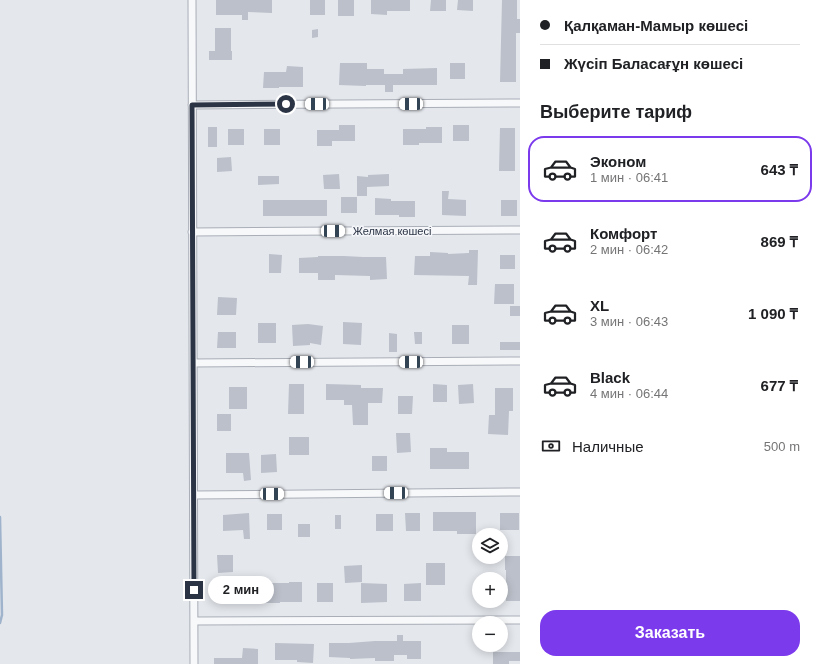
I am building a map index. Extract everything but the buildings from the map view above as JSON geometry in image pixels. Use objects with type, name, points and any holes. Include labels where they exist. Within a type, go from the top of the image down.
[{"type":"street","points":[[192,0],[194,664]]},
{"type":"street","points":[[192,105],[520,103]]},
{"type":"street","name":"Желмая көшесі","points":[[192,232],[520,230]]},
{"type":"street","points":[[193,363],[520,361]]},
{"type":"street","points":[[194,494],[520,492]]},
{"type":"street","points":[[194,621],[520,620]]},
{"type":"waterway","points":[[0,517],[2,615],[0,623]]},
{"type":"route","points":[[194,590],[192,105],[286,104]]}]
